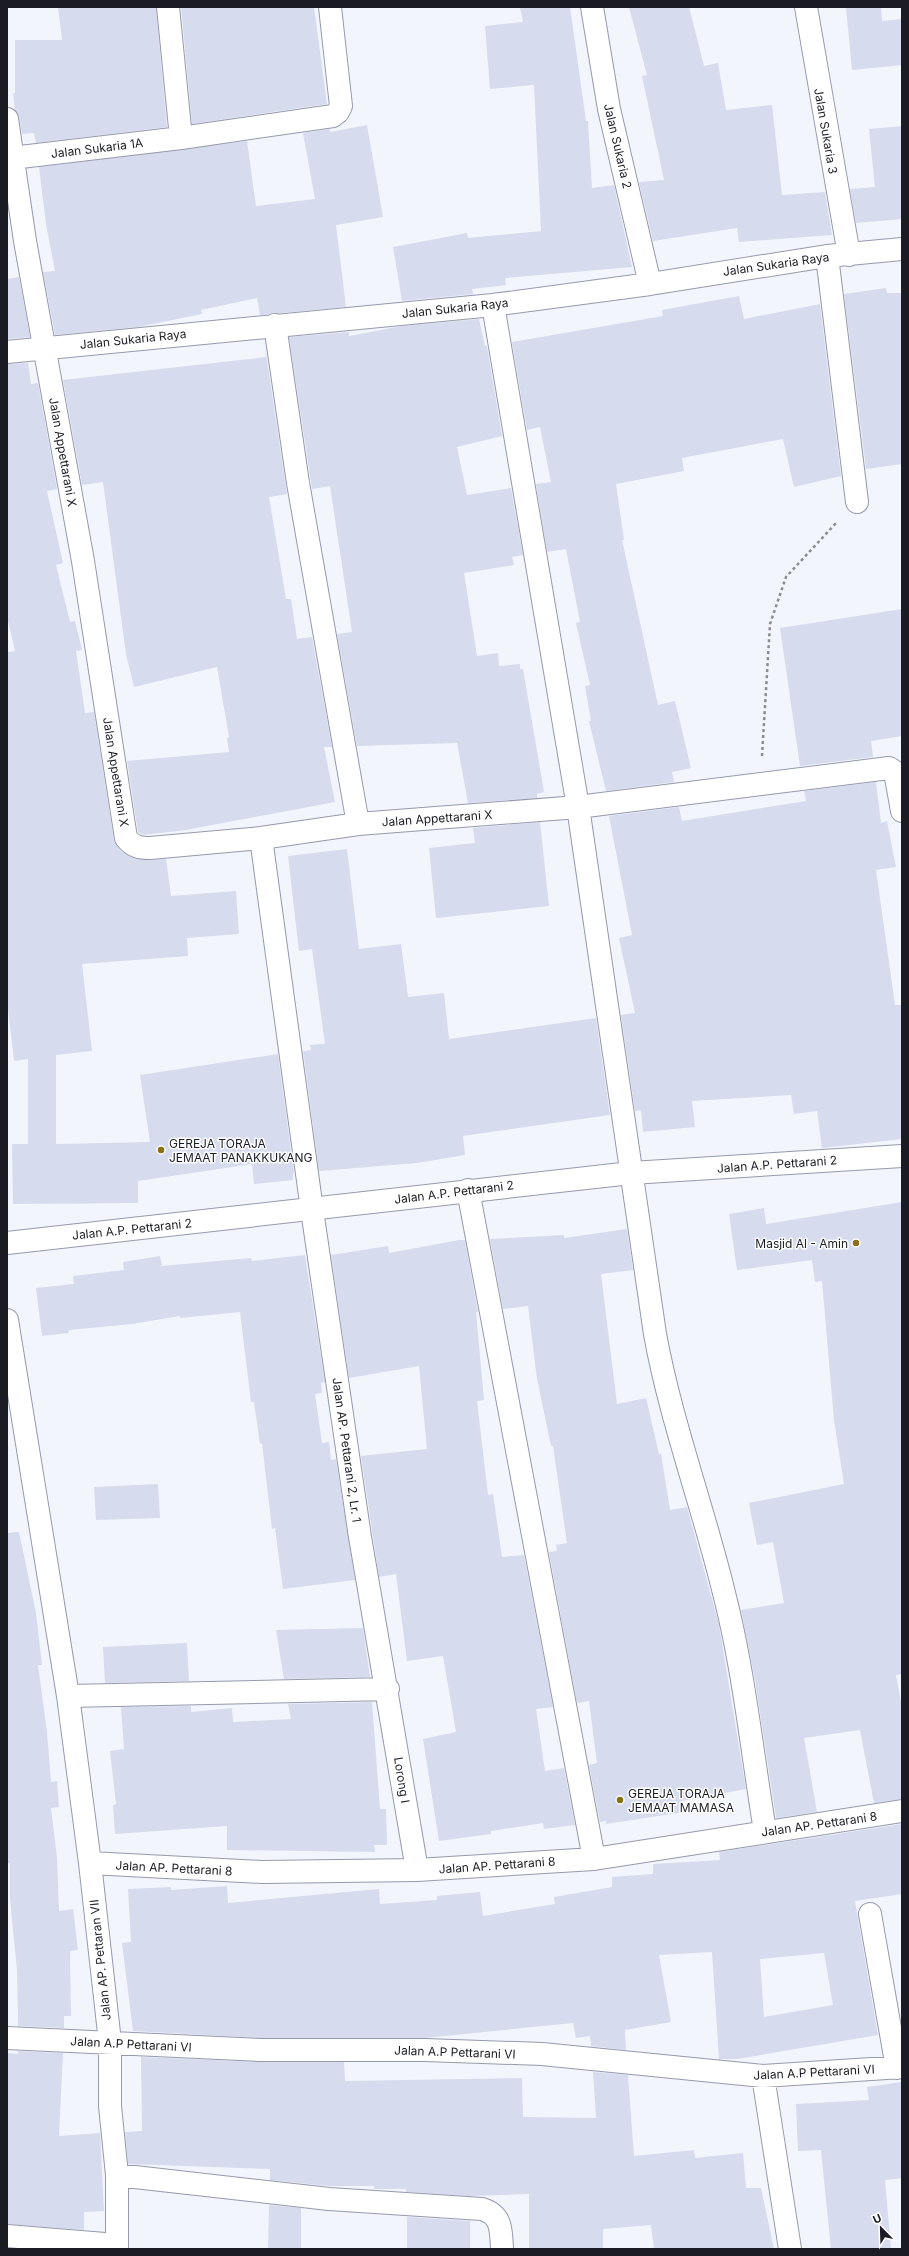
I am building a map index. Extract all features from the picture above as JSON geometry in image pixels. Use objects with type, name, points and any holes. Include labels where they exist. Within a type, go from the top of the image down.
[{"type":"street","points":[[168,7],[181,138]]},
{"type":"street","name":"Jalan Sukaria 1A","points":[[12,158],[181,138],[333,116],[338,112],[341,106],[330,7]]},
{"type":"street","name":"Jalan Sukaria 2","points":[[592,7],[609,109],[650,284]]},
{"type":"street","name":"Jalan Sukaria 3","points":[[806,7],[838,255],[857,502]]},
{"type":"street","name":"Jalan Appettarani X","points":[[7,119],[12,158],[83,561],[126,838],[138,848],[261,838],[358,824],[578,808],[761,782],[889,768],[895,772],[902,811]]},
{"type":"street","name":"Jalan Sukaria Raya","points":[[7,352],[493,305],[650,284],[838,255],[902,249]]},
{"type":"street","points":[[493,305],[578,808],[631,1173],[662,1371],[672,1415],[724,1594],[741,1676],[765,1832]]},
{"type":"street","points":[[274,325],[298,483],[358,824]]},
{"type":"street","name":"Jalan AP. Pettarani 2, Lr. 1","points":[[261,838],[312,1210],[360,1537],[388,1689]]},
{"type":"street","name":"Jalan A.P. Pettarani 2","points":[[7,1242],[312,1210],[468,1190],[631,1173],[902,1156]]},
{"type":"street","points":[[468,1190],[594,1859]]},
{"type":"street","name":"Jalan AP. Pettaran VII","points":[[7,1320],[68,1696],[90,1863],[110,2042],[110,2106],[117,2175],[117,2247]]},
{"type":"street","points":[[68,1696],[388,1689]]},
{"type":"street","name":"Lorong I","points":[[388,1689],[417,1870]]},
{"type":"street","name":"Jalan AP. Pettarani 8","points":[[90,1863],[262,1872],[417,1870],[594,1859],[902,1811]]},
{"type":"street","points":[[870,1914],[899,2067]]},
{"type":"street","name":"Jalan A.P Pettarani VI","points":[[7,2038],[260,2050],[425,2050],[542,2054],[762,2076],[899,2067]]},
{"type":"street","points":[[762,2076],[790,2249]]},
{"type":"street","points":[[117,2175],[329,2199],[482,2209],[497,2216],[500,2223],[502,2249]]},
{"type":"street","points":[[7,2236],[117,2247]]},
{"type":"path","points":[[761,782],[770,624],[786,577],[857,502]]},
{"type":"building","points":[[58,7],[156,7],[167,127],[36,143],[34,133],[22,134],[19,117],[15,110],[13,93],[15,93],[15,40],[62,40]]},
{"type":"building","points":[[181,7],[314,7],[327,104],[192,124]]},
{"type":"building","points":[[520,7],[570,7],[586,121],[588,121],[592,188],[614,185],[632,267],[505,278],[506,285],[472,289],[473,294],[402,301],[393,247],[467,233],[468,238],[541,231],[534,85],[490,89],[485,26],[523,22]]},
{"type":"building","points":[[629,7],[689,7],[704,66],[718,63],[726,110],[772,105],[782,195],[825,192],[832,235],[739,242],[737,228],[653,241],[639,182],[664,180],[642,76],[647,75]]},
{"type":"building","points":[[846,7],[881,7],[882,21],[902,19],[902,65],[852,70]]},
{"type":"building","points":[[367,125],[383,217],[336,225],[346,307],[260,315],[257,298],[201,310],[202,314],[138,327],[55,335],[43,272],[55,271],[46,224],[39,167],[247,141],[256,206],[315,199],[303,133],[330,129],[330,132]]},
{"type":"building","points":[[902,126],[902,219],[856,223],[850,189],[875,187],[869,129]]},
{"type":"building","points":[[19,277],[30,337],[7,339],[7,279]]},
{"type":"building","points":[[886,288],[887,293],[902,293],[902,464],[866,469],[844,294]]},
{"type":"building","points":[[739,296],[744,319],[820,304],[841,476],[794,487],[783,439],[682,458],[684,471],[616,484],[624,540],[622,540],[658,705],[675,701],[691,768],[672,772],[674,782],[606,791],[589,721],[591,721],[585,686],[590,685],[576,623],[580,622],[566,549],[547,552],[536,484],[551,482],[540,427],[527,430],[512,342],[663,316],[662,310]]},
{"type":"building","points":[[479,319],[485,346],[487,346],[502,436],[457,447],[467,495],[511,488],[523,555],[512,557],[514,565],[464,573],[477,656],[498,653],[499,666],[520,664],[520,669],[523,669],[544,792],[537,794],[537,798],[468,803],[457,743],[357,746],[337,634],[352,632],[330,486],[312,489],[289,337],[349,332],[349,336],[402,326]]},
{"type":"building","points":[[264,340],[287,494],[269,497],[286,599],[291,599],[297,639],[312,637],[332,747],[324,747],[335,802],[186,830],[143,835],[138,832],[127,761],[229,752],[227,738],[229,737],[217,667],[134,687],[126,654],[103,482],[82,485],[63,380],[266,357]]},
{"type":"building","points":[[28,363],[31,384],[38,383],[57,489],[47,491],[63,563],[56,565],[70,622],[75,621],[82,650],[76,651],[85,713],[94,712],[114,840],[120,850],[132,858],[146,860],[166,859],[171,896],[236,891],[239,934],[187,938],[188,956],[82,964],[92,1051],[56,1055],[56,1144],[150,1142],[140,1075],[278,1054],[294,1173],[293,1180],[254,1184],[252,1164],[138,1181],[138,1203],[13,1204],[12,1144],[28,1144],[28,1059],[14,1061],[7,1000],[7,652],[15,651],[7,617],[7,364]]},
{"type":"building","points":[[902,609],[902,736],[871,741],[873,757],[800,766],[780,628]]},
{"type":"building","points":[[876,782],[881,823],[887,821],[896,867],[876,870],[895,1005],[902,1005],[902,1139],[822,1148],[817,1111],[794,1114],[791,1095],[692,1101],[695,1127],[643,1132],[641,1110],[635,1111],[621,1015],[635,1013],[619,938],[632,935],[609,816],[679,807],[682,821],[806,801],[804,791]]},
{"type":"building","points":[[540,822],[549,906],[436,918],[429,848],[475,843],[473,828]]},
{"type":"building","points":[[347,849],[359,949],[401,944],[408,997],[444,993],[449,1039],[596,1018],[610,1115],[463,1136],[465,1155],[417,1163],[319,1171],[303,1051],[311,1050],[310,1045],[325,1044],[312,949],[299,951],[288,856]]},
{"type":"building","points":[[902,1202],[902,1674],[896,1675],[902,1707],[902,1799],[874,1803],[860,1730],[804,1738],[817,1812],[776,1818],[755,1680],[741,1610],[784,1603],[773,1542],[757,1545],[749,1503],[844,1484],[834,1420],[822,1281],[815,1282],[812,1260],[737,1270],[729,1214],[764,1208],[766,1224]]},
{"type":"building","points":[[627,1229],[633,1270],[601,1274],[617,1404],[646,1398],[659,1454],[661,1454],[670,1510],[687,1507],[719,1625],[746,1789],[682,1801],[684,1812],[606,1824],[606,1821],[600,1822],[589,1765],[597,1763],[589,1701],[577,1703],[549,1552],[557,1551],[556,1545],[567,1543],[553,1446],[551,1446],[537,1379],[528,1306],[503,1309],[490,1239],[564,1235],[564,1238]]},
{"type":"building","points":[[465,1240],[478,1312],[476,1312],[484,1400],[477,1401],[488,1495],[493,1494],[502,1557],[524,1555],[553,1707],[536,1709],[545,1771],[564,1768],[575,1825],[544,1829],[543,1823],[491,1831],[491,1834],[439,1841],[423,1739],[456,1732],[443,1656],[407,1661],[396,1574],[379,1577],[361,1456],[427,1449],[419,1366],[349,1378],[331,1255],[388,1246],[389,1253]]},
{"type":"building","points":[[305,1255],[325,1382],[321,1383],[322,1393],[315,1394],[322,1443],[329,1442],[331,1460],[336,1459],[355,1580],[283,1589],[275,1528],[272,1529],[262,1443],[260,1444],[254,1402],[251,1402],[240,1312],[180,1318],[180,1316],[132,1324],[69,1330],[69,1333],[42,1336],[36,1288],[74,1284],[73,1276],[124,1270],[123,1262],[160,1256],[162,1266],[251,1258],[252,1261]]},
{"type":"building","points":[[158,1484],[160,1518],[96,1520],[94,1487]]},
{"type":"building","points":[[19,1532],[36,1613],[42,1665],[38,1665],[47,1732],[51,1782],[57,1781],[59,1807],[51,1808],[57,1858],[59,1911],[73,1909],[78,1950],[70,1951],[71,2016],[64,2016],[64,2028],[18,2026],[17,1970],[10,1899],[10,1863],[7,1864],[7,1533]]},
{"type":"building","points":[[363,1628],[370,1677],[284,1679],[276,1630]]},
{"type":"building","points":[[187,1643],[189,1681],[105,1683],[103,1647]]},
{"type":"building","points":[[372,1702],[380,1809],[386,1809],[387,1845],[374,1845],[375,1852],[227,1850],[227,1826],[115,1834],[113,1805],[116,1804],[110,1751],[124,1749],[121,1707],[191,1706],[191,1712],[232,1708],[233,1722],[291,1719],[288,1704]]},
{"type":"building","points":[[902,1824],[902,1894],[855,1901],[878,2035],[737,2059],[719,2059],[712,1952],[659,1955],[671,2022],[625,2030],[626,2050],[591,2046],[590,2036],[576,2038],[573,2023],[425,2038],[260,2038],[133,2031],[122,1943],[131,1942],[128,1889],[171,1887],[171,1890],[227,1886],[228,1903],[379,1889],[380,1904],[437,1900],[437,1896],[480,1892],[483,1916],[555,1904],[554,1897],[612,1887],[612,1877],[653,1874],[653,1864],[720,1860],[719,1852]],"holes":[[[824,1953],[833,2005],[764,2017],[760,1959]]]},
{"type":"building","points":[[18,2051],[63,2053],[59,2136],[100,2133],[104,2211],[84,2212],[84,2230],[7,2224],[7,2053],[18,2054]]},
{"type":"building","points":[[141,2057],[259,2062],[344,2062],[345,2081],[522,2078],[523,2117],[596,2118],[593,2072],[628,2075],[634,2156],[694,2150],[695,2158],[743,2153],[746,2188],[761,2188],[774,2249],[654,2249],[651,2225],[603,2229],[603,2249],[529,2249],[529,2194],[469,2196],[406,2192],[406,2189],[374,2189],[374,2186],[329,2186],[270,2180],[270,2169],[128,2164],[125,2132],[142,2131]]},
{"type":"building","points":[[902,2082],[902,2178],[885,2180],[891,2249],[831,2249],[821,2150],[798,2151],[796,2104],[869,2100],[867,2087]]},
{"type":"building","points":[[269,2205],[301,2208],[301,2249],[268,2249]]},
{"type":"building","points":[[407,2217],[470,2221],[470,2249],[407,2249]]},
{"type":"place","name":"GEREJA TORAJA JEMAAT PANAKKUKANG","points":[[161,1150]]},
{"type":"place","name":"Masjid Al - Amin","points":[[856,1243]]},
{"type":"place","name":"GEREJA TORAJA JEMAAT MAMASA","points":[[620,1800]]}]
